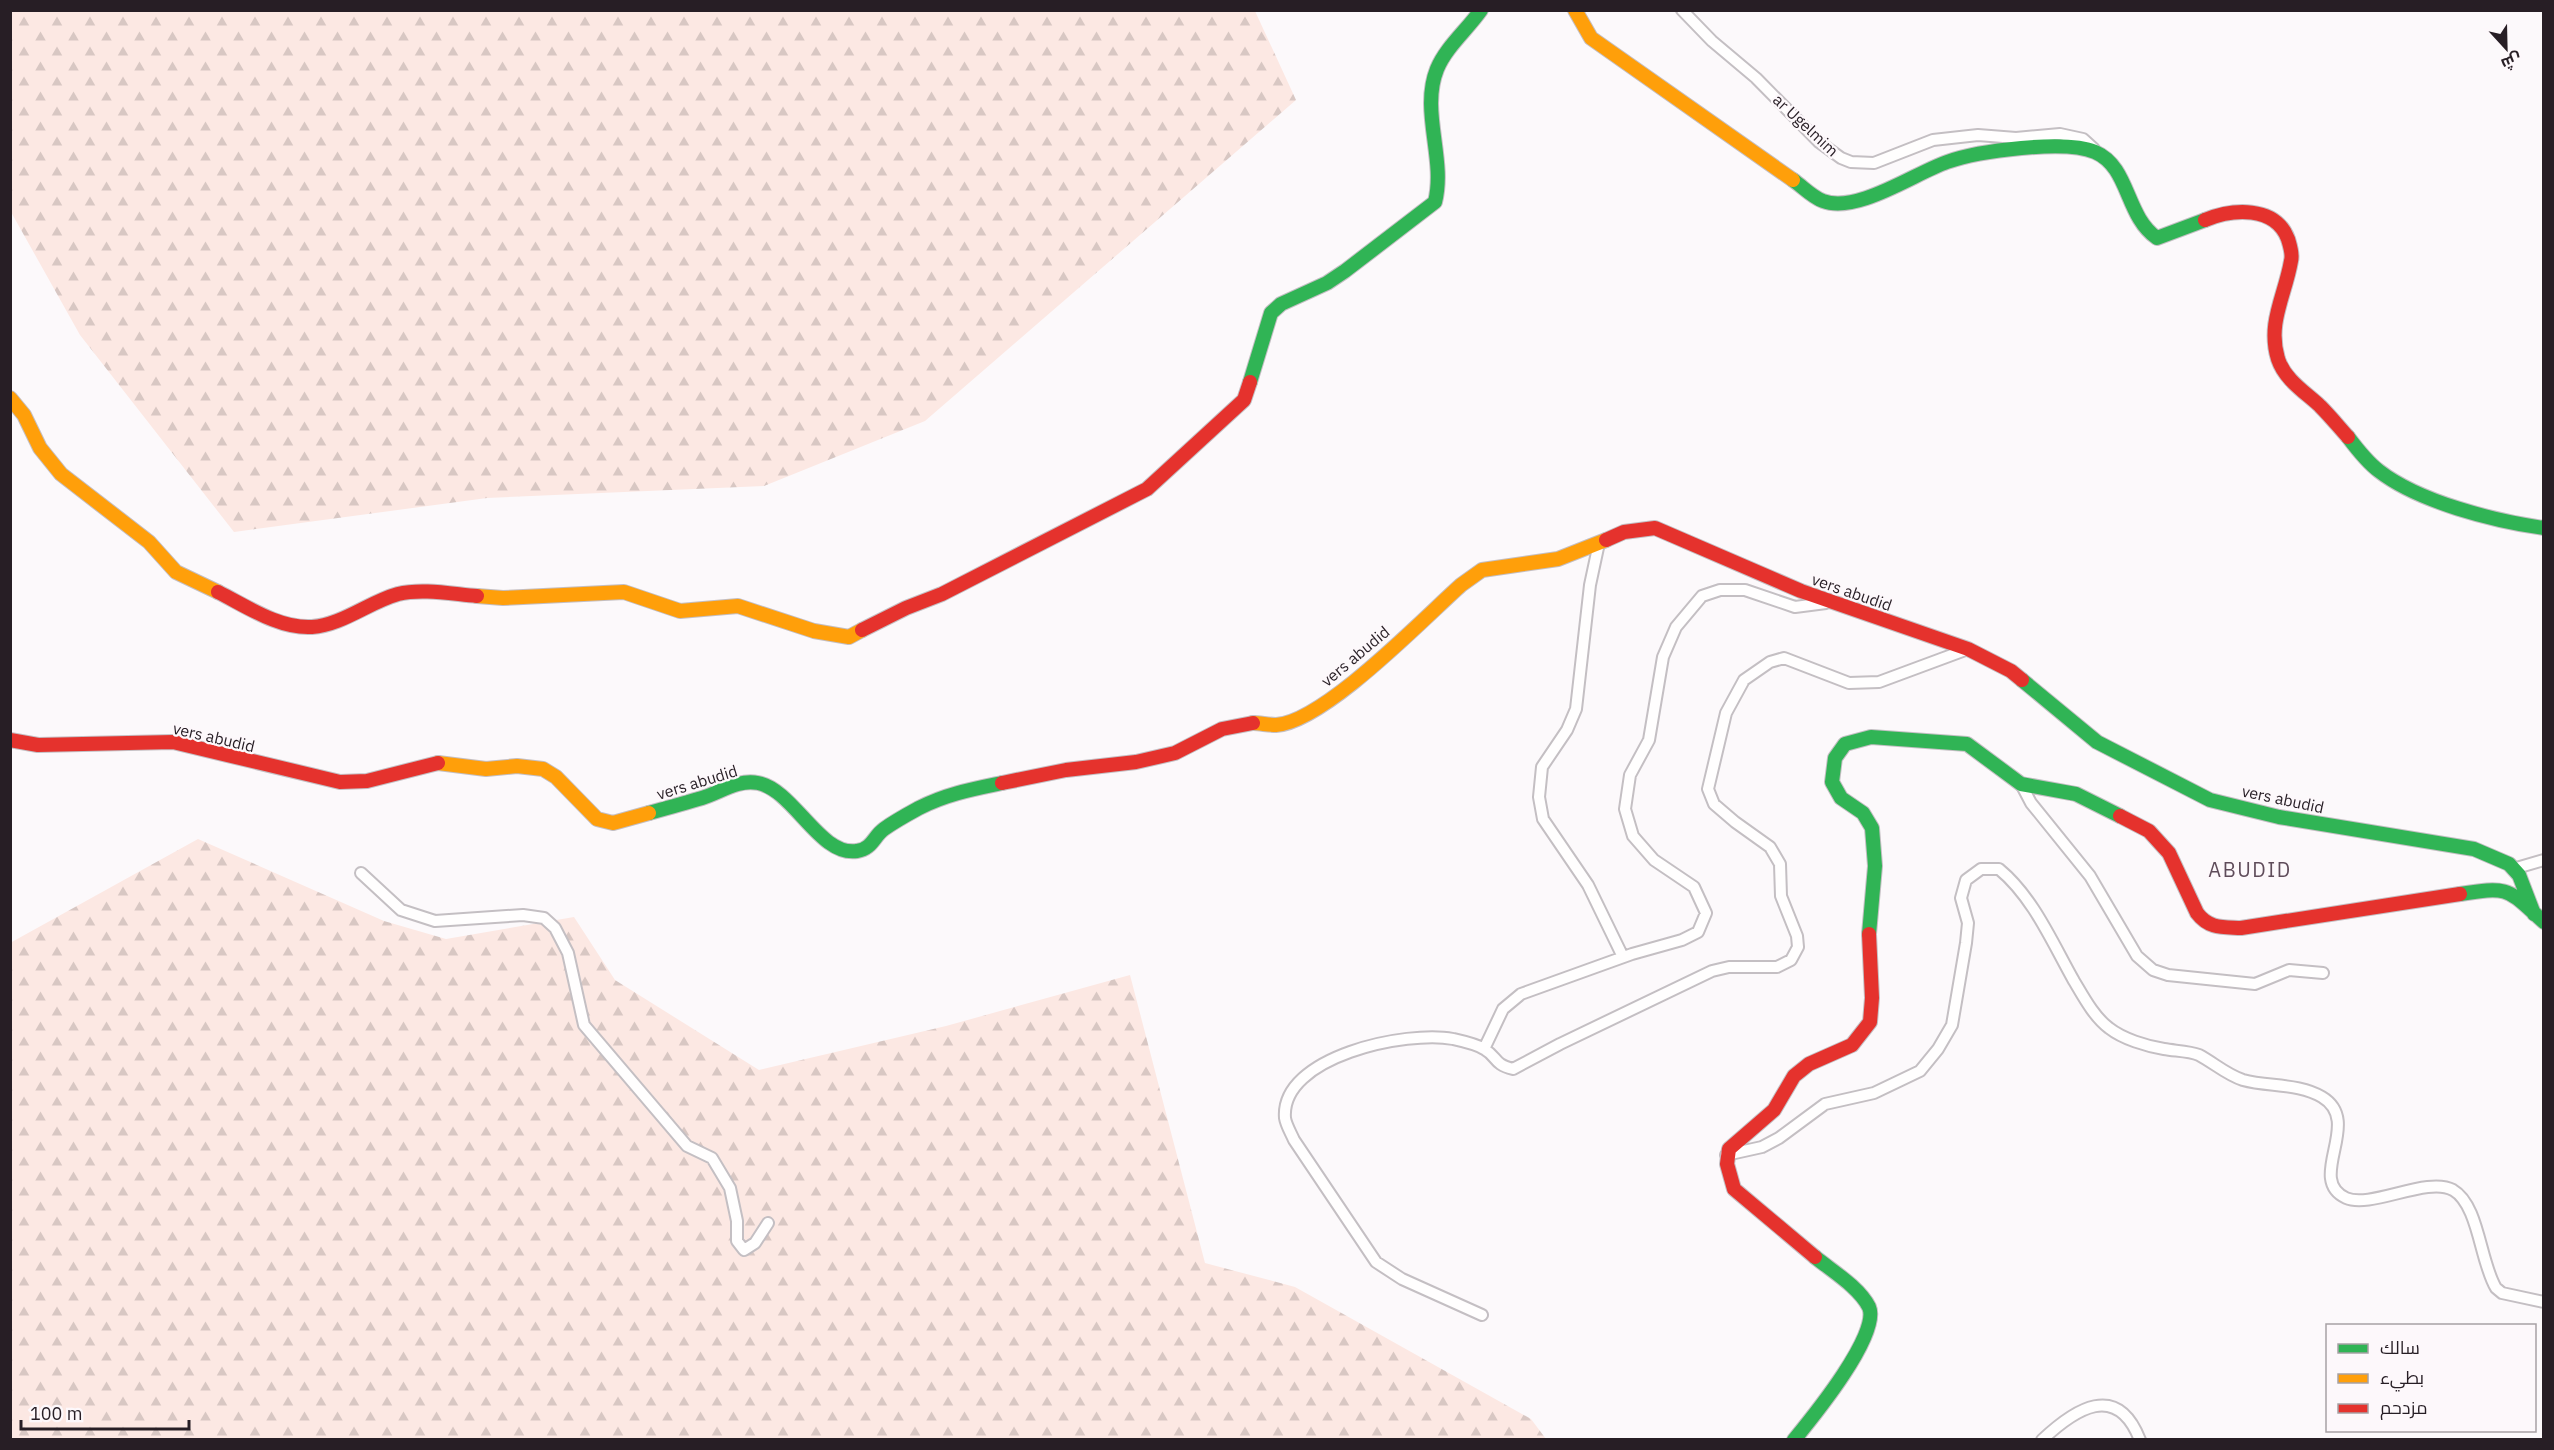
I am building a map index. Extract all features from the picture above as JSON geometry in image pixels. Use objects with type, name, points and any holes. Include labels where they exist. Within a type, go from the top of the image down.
[{"type":"street","points":[[10,398],[24,415],[40,448],[61,474],[149,542],[176,572],[283,624],[312,627],[332,622],[399,594],[424,592],[503,598],[624,592],[669,609],[680,611],[738,606],[814,631],[855,636],[906,608],[961,585],[1147,489],[1237,409],[1249,390],[1271,314],[1281,304],[1327,283],[1345,271],[1435,202],[1438,184],[1431,95],[1434,77],[1441,61],[1469,29],[1481,10]]},
{"type":"street","points":[[1575,10],[1591,38],[1609,52],[1823,201],[1833,204],[1856,201],[1912,175],[1960,157],[2056,147],[2095,149],[2108,160],[2118,174],[2142,228],[2157,238],[2181,232],[2227,213],[2254,211],[2268,215],[2279,223],[2288,237],[2292,260],[2275,320],[2275,344],[2279,363],[2285,373],[2328,414],[2378,471],[2418,492],[2458,506],[2531,527],[2544,528]]},
{"type":"street","name":"ar Ugelmim","points":[[1682,10],[1712,41],[1756,78],[1819,142],[1840,158],[1851,162],[1874,163],[1933,140],[1978,135],[2016,138],[2060,134],[2083,139],[2095,149]]},
{"type":"street","name":"vers abudid","points":[[10,740],[38,745],[172,742],[340,782],[367,781],[438,763],[486,769],[526,767],[543,769],[556,777],[597,819],[613,823],[705,797],[735,784],[758,783],[777,791],[818,832],[840,849],[857,851],[873,844],[882,830],[921,807],[952,794],[1066,770],[1136,762],[1175,753],[1222,729],[1246,722],[1277,725],[1311,711],[1340,694],[1461,585],[1482,570],[1558,559],[1624,532],[1655,528],[1832,602],[1968,649],[2011,671],[2097,742],[2210,800],[2279,817],[2474,849],[2509,864],[2513,869]]},
{"type":"street","points":[[1599,543],[1590,585],[1576,709],[1567,730],[1542,767],[1539,797],[1543,819],[1588,885],[1623,957]]},
{"type":"street","points":[[1484,1049],[1503,1009],[1521,994],[1698,932],[1706,913],[1694,887],[1654,860],[1634,836],[1625,809],[1630,774],[1649,740],[1663,657],[1676,627],[1702,596],[1720,590],[1745,590],[1795,607],[1832,602]]},
{"type":"street","points":[[1482,1315],[1402,1280],[1376,1262],[1294,1140],[1285,1119],[1287,1102],[1301,1079],[1350,1052],[1401,1038],[1451,1039],[1484,1049],[1499,1065],[1513,1069],[1560,1044],[1712,972],[1729,967],[1777,967],[1791,960],[1798,947],[1797,936],[1781,896],[1780,864],[1770,847],[1714,804],[1708,789],[1726,713],[1744,680],[1770,662],[1784,658],[1849,683],[1879,682],[1968,649]]},
{"type":"street","points":[[1794,1440],[1821,1408],[1868,1329],[1871,1316],[1868,1306],[1860,1295],[1734,1189],[1728,1175],[1726,1155],[1729,1149],[1774,1110],[1794,1076],[1809,1064],[1852,1045],[1870,1022],[1872,998],[1868,919],[1875,866],[1872,828],[1863,813],[1841,798],[1832,782],[1835,758],[1845,744],[1871,737],[1967,744],[2021,784],[2037,812],[2090,876],[2137,956],[2153,970],[2168,975],[2255,984],[2289,970],[2323,974]]},
{"type":"street","points":[[2021,784],[2076,794],[2149,831],[2169,853],[2197,913],[2214,927],[2241,928],[2491,889],[2509,891],[2539,918]]},
{"type":"street","points":[[2539,918],[2513,869],[2544,860]]},
{"type":"street","points":[[1726,1155],[1770,1142],[1825,1104],[1874,1093],[1920,1071],[1938,1049],[1952,1025],[1968,923],[1961,898],[1966,880],[1981,869],[1999,868],[2011,879],[2034,910],[2084,998],[2108,1028],[2160,1048],[2197,1054],[2242,1080],[2308,1091],[2323,1098],[2335,1109],[2340,1122],[2331,1164],[2331,1177],[2337,1190],[2346,1198],[2359,1199],[2432,1187],[2448,1188],[2462,1195],[2496,1288],[2502,1293],[2544,1302]]},
{"type":"street","points":[[361,873],[401,910],[435,921],[523,915],[544,918],[555,928],[568,953],[584,1025],[687,1146],[712,1158],[730,1188],[737,1221],[737,1241],[744,1250],[755,1243],[768,1223]]},
{"type":"street","points":[[2042,1440],[2074,1412],[2098,1404],[2120,1408],[2134,1425],[2140,1440]]},
{"type":"green space","points":[[10,11],[1255,11],[1296,100],[925,421],[764,486],[487,498],[234,532],[80,335],[11,212]]},
{"type":"green space","points":[[198,839],[384,921],[446,939],[574,917],[615,980],[759,1070],[946,1026],[1130,975],[1205,1263],[1295,1287],[1531,1419],[1546,1439],[11,1439],[10,943]]},
{"type":"traffic: fast","points":[[1250,382],[1271,313],[1281,304],[1327,283],[1345,271],[1435,202],[1438,169],[1432,118],[1432,85],[1437,69],[1446,53],[1481,10]]},
{"type":"traffic: fast","points":[[1793,180],[1819,199],[1837,204],[1869,197],[1934,167],[1961,158],[2021,148],[2081,148],[2095,152],[2115,169],[2139,217],[2157,238],[2205,220]]},
{"type":"traffic: fast","points":[[2348,437],[2375,467],[2415,492],[2480,515],[2544,528]]},
{"type":"traffic: fast","points":[[2022,680],[2097,742],[2210,800],[2279,817],[2474,849],[2509,864],[2519,875],[2534,914]]},
{"type":"traffic: fast","points":[[1869,934],[1875,866],[1872,828],[1863,813],[1841,798],[1832,782],[1835,758],[1845,744],[1871,737],[1967,744],[2021,784],[2076,794],[2120,816]]},
{"type":"traffic: fast","points":[[649,813],[702,798],[737,784],[758,783],[771,788],[783,797],[831,844],[844,850],[857,851],[866,848],[888,826],[929,803],[960,792],[1002,783]]},
{"type":"traffic: fast","points":[[2460,894],[2489,890],[2507,893],[2544,922]]},
{"type":"traffic: fast","points":[[1794,1440],[1843,1375],[1865,1336],[1870,1320],[1869,1307],[1859,1293],[1815,1257]]},
{"type":"traffic: slow","points":[[1575,10],[1591,38],[1793,180]]},
{"type":"traffic: slow","points":[[10,398],[24,415],[40,448],[61,474],[149,542],[176,572],[218,592]]},
{"type":"traffic: slow","points":[[1253,723],[1276,725],[1296,720],[1320,707],[1372,667],[1461,585],[1482,570],[1558,559],[1606,540]]},
{"type":"traffic: slow","points":[[477,596],[503,598],[624,592],[680,611],[738,606],[814,631],[849,637],[862,630]]},
{"type":"traffic: slow","points":[[438,763],[486,769],[517,766],[543,769],[556,777],[597,819],[613,823],[649,813]]},
{"type":"traffic: jam","points":[[2205,220],[2240,212],[2252,213],[2263,215],[2282,228],[2288,239],[2292,256],[2276,321],[2275,346],[2278,359],[2290,379],[2320,406],[2348,437]]},
{"type":"traffic: jam","points":[[862,630],[906,608],[942,594],[1147,489],[1244,400],[1250,382]]},
{"type":"traffic: jam","points":[[1606,540],[1624,532],[1655,528],[1801,591],[1968,649],[2011,671],[2022,680]]},
{"type":"traffic: jam","points":[[218,592],[251,610],[300,627],[334,622],[377,602],[407,592],[427,591],[477,596]]},
{"type":"traffic: jam","points":[[1002,783],[1066,770],[1136,762],[1175,753],[1222,729],[1253,723]]},
{"type":"traffic: jam","points":[[10,740],[38,745],[173,742],[340,782],[367,781],[438,763]]},
{"type":"traffic: jam","points":[[2120,816],[2149,831],[2169,853],[2197,913],[2211,925],[2241,928],[2460,894]]},
{"type":"traffic: jam","points":[[1815,1257],[1734,1189],[1727,1164],[1729,1149],[1774,1110],[1794,1076],[1809,1064],[1852,1045],[1870,1022],[1872,998],[1869,934]]},
{"type":"district","name":"ABUDID","points":[[2250,870]]}]
